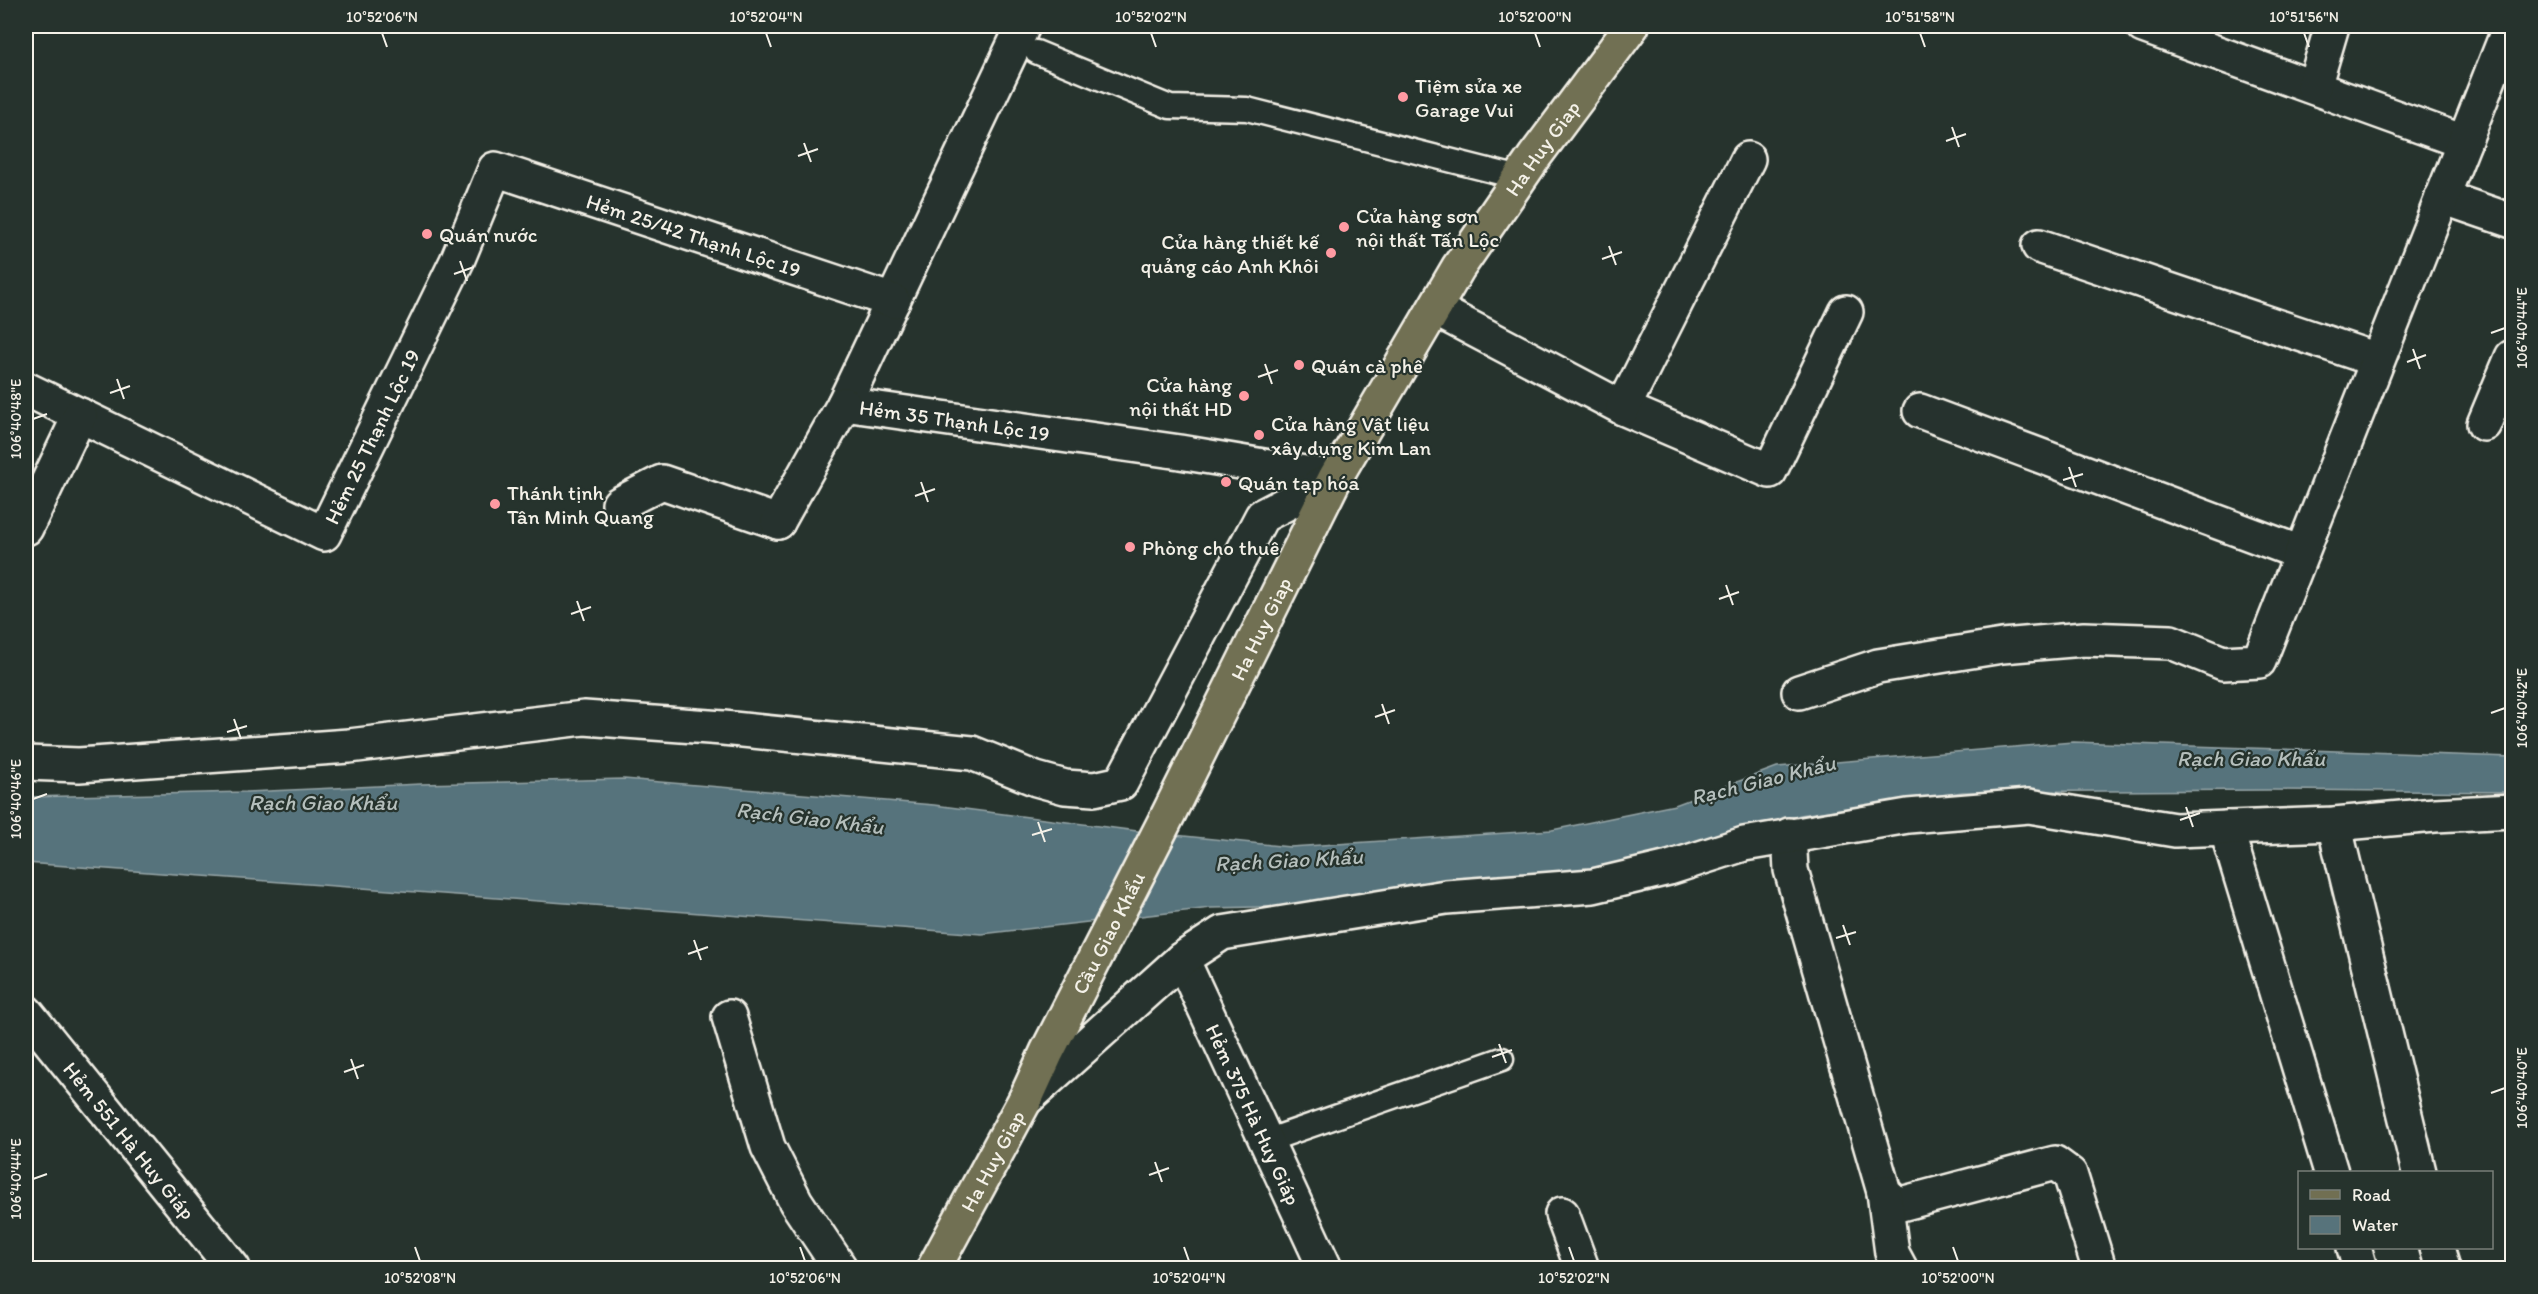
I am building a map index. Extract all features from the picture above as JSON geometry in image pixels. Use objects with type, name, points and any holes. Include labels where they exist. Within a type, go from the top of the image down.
[{"type":"main road","name":"Ha Huy Giap","points":[[1169,813],[1335,478],[1458,268],[1520,178],[1632,26]]},
{"type":"main road","name":"Cầu Giao Khẩu","points":[[1047,1052],[1169,813]]},
{"type":"main road","name":"Ha Huy Giap","points":[[934,1269],[1025,1100],[1047,1052]]},
{"type":"street","points":[[2143,26],[2464,142]]},
{"type":"street","points":[[2314,87],[2332,26]]},
{"type":"street","points":[[1799,692],[1878,666],[2002,646],[2084,639],[2171,642],[2223,663],[2259,661],[2510,26]]},
{"type":"street","name":"Hẻm 35 Thạnh Lộc 19","points":[[1030,39],[892,301],[844,404],[1180,452],[1335,478]]},
{"type":"street","points":[[1623,408],[1748,159]]},
{"type":"street","name":"Hẻm 25/42 Thạnh Lộc 19","points":[[495,169],[892,301]]},
{"type":"street","name":"Hẻm 25 Thạnh Lộc 19","points":[[26,389],[324,534],[457,261],[495,169]]},
{"type":"street","points":[[2442,197],[2512,221]]},
{"type":"street","points":[[2039,246],[2377,360]]},
{"type":"street","points":[[1435,309],[1623,408],[1770,471],[1846,312]]},
{"type":"street","points":[[2484,424],[2512,357]]},
{"type":"street","points":[[619,504],[662,482],[778,522],[844,404]]},
{"type":"street","points":[[1920,411],[2301,553]]},
{"type":"street","points":[[26,528],[80,415]]},
{"type":"street","points":[[26,763],[79,765],[349,746],[584,718],[723,728],[972,753],[1036,779],[1065,787],[1094,789],[1121,783],[1262,516],[1335,478]]},
{"type":"street","points":[[1025,1100],[1182,959],[1221,933],[1446,897],[1593,886],[1669,868],[1744,844],[1908,816],[2029,806],[2175,830],[2334,824],[2512,811]]},
{"type":"street","points":[[2334,824],[2419,1171]]},
{"type":"street","points":[[2226,828],[2330,1171]]},
{"type":"street","points":[[1789,835],[1791,870],[1884,1192],[1892,1253],[1900,1269]]},
{"type":"street","name":"Hẻm 375 Hà Huy Giáp","points":[[1182,959],[1325,1269]]},
{"type":"street","name":"Hẻm 551 Hà Huy Giáp","points":[[26,1012],[233,1269]]},
{"type":"street","points":[[729,1017],[768,1147],[796,1203],[840,1269]]},
{"type":"street","points":[[1884,1192],[1897,1205],[2055,1163],[2070,1174],[2100,1269]]},
{"type":"street","points":[[1562,1214],[1582,1269]]},
{"type":"street","points":[[2354,1249],[2360,1269]]},
{"type":"street","points":[[2438,1249],[2443,1269]]},
{"type":"lane","points":[[1030,39],[1170,106],[1247,109],[1520,178]]},
{"type":"lane","points":[[1266,1140],[1502,1059]]},
{"type":"water","name":"Rạch Giao Khẩu","points":[[2073,742],[2512,757],[2512,792],[2269,790],[1963,792],[1800,815],[1645,870],[1353,905],[1211,908],[982,934],[26,863],[26,797],[624,779],[934,805],[1145,832],[1290,847],[1552,830],[1675,805],[1777,767]]},
{"type":"place","name":"Tiệm sửa xe Garage Vui","points":[[1403,97]]},
{"type":"place","name":"Cửa hàng sơn nội thất Tấn Lộc","points":[[1344,227]]},
{"type":"place","name":"Quán nước","points":[[427,234]]},
{"type":"place","name":"Cửa hàng thiết kế quảng cáo Anh Khôi","points":[[1331,253]]},
{"type":"place","name":"Quán cà phê","points":[[1299,365]]},
{"type":"place","name":"Cửa hàng nội thất HD","points":[[1244,396]]},
{"type":"place","name":"Cửa hàng Vật liệu xây dụng Kim Lan","points":[[1259,435]]},
{"type":"place","name":"Quán tạp hóa","points":[[1226,482]]},
{"type":"place","name":"Thánh tịnh Tân Minh Quang","points":[[495,504]]},
{"type":"place","name":"Phòng cho thuê","points":[[1130,547]]}]
